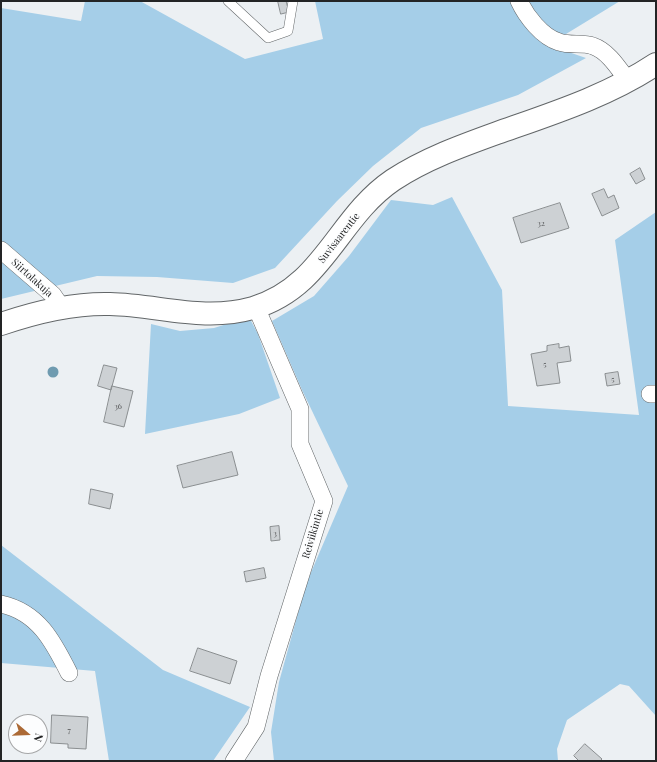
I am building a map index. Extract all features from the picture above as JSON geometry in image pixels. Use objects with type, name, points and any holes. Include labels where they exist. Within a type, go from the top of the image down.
[{"type":"street","points":[[519,1],[524,11],[543,33],[559,42],[594,46],[606,54],[628,80]]},
{"type":"street","name":"Suvisaarentie","points":[[1,324],[62,308],[89,304],[111,304],[182,313],[207,314],[226,313],[256,307],[292,289],[311,273],[358,214],[380,190],[398,177],[456,148],[568,107],[628,80],[656,64]]},
{"type":"street","name":"Siirtolakuja","points":[[1,250],[53,295],[62,308]]},
{"type":"street","name":"Reiviikintie","points":[[234,761],[256,727],[269,676],[324,501],[300,444],[300,408],[256,307]]},
{"type":"street","points":[[1,604],[31,616],[54,642],[69,673]]},
{"type":"lane","points":[[228,1],[268,38],[288,31],[293,1]]},
{"type":"shaded area","points":[[85,1],[140,1],[245,59],[323,39],[315,1],[620,1],[548,45],[586,58],[518,95],[421,128],[373,166],[337,201],[275,268],[233,283],[157,277],[97,276],[1,299],[1,8],[81,21]]},
{"type":"shaded area","points":[[452,197],[502,290],[508,406],[639,415],[615,240],[656,212],[656,716],[629,686],[620,684],[567,720],[557,749],[558,761],[274,761],[271,732],[279,682],[306,584],[348,486],[302,390],[272,321],[314,296],[349,256],[391,200],[433,205]]},
{"type":"shaded area","points":[[249,317],[258,334],[280,398],[239,414],[145,434],[151,324],[180,331],[214,328]]},
{"type":"shaded area","points":[[1,545],[163,670],[250,707],[213,761],[109,761],[95,671],[1,663]]},
{"type":"building","points":[[278,1],[286,1],[289,12],[281,14]]},
{"type":"building","points":[[640,168],[645,179],[636,184],[630,174]]},
{"type":"building","points":[[604,189],[608,198],[614,195],[619,208],[602,216],[592,194]]},
{"type":"building","points":[[560,203],[569,228],[521,243],[513,218]]},
{"type":"building","points":[[559,344],[559,348],[569,346],[571,361],[557,363],[560,383],[537,386],[531,354],[547,351],[547,346]]},
{"type":"building","points":[[104,365],[117,368],[111,390],[98,386]]},
{"type":"building","points":[[618,372],[620,384],[607,386],[605,374]]},
{"type":"building","points":[[112,386],[133,391],[124,427],[104,422]]},
{"type":"building","points":[[232,452],[238,475],[183,488],[177,466]]},
{"type":"building","points":[[91,489],[113,494],[110,509],[89,504]]},
{"type":"building","points":[[279,526],[280,540],[271,541],[270,527]]},
{"type":"building","points":[[264,568],[266,578],[246,582],[244,572]]},
{"type":"building","points":[[198,648],[237,661],[230,684],[190,671]]},
{"type":"building","points":[[52,715],[88,717],[86,749],[68,748],[68,744],[51,743]]},
{"type":"building","points":[[585,744],[602,759],[600,761],[579,761],[574,756]]}]
